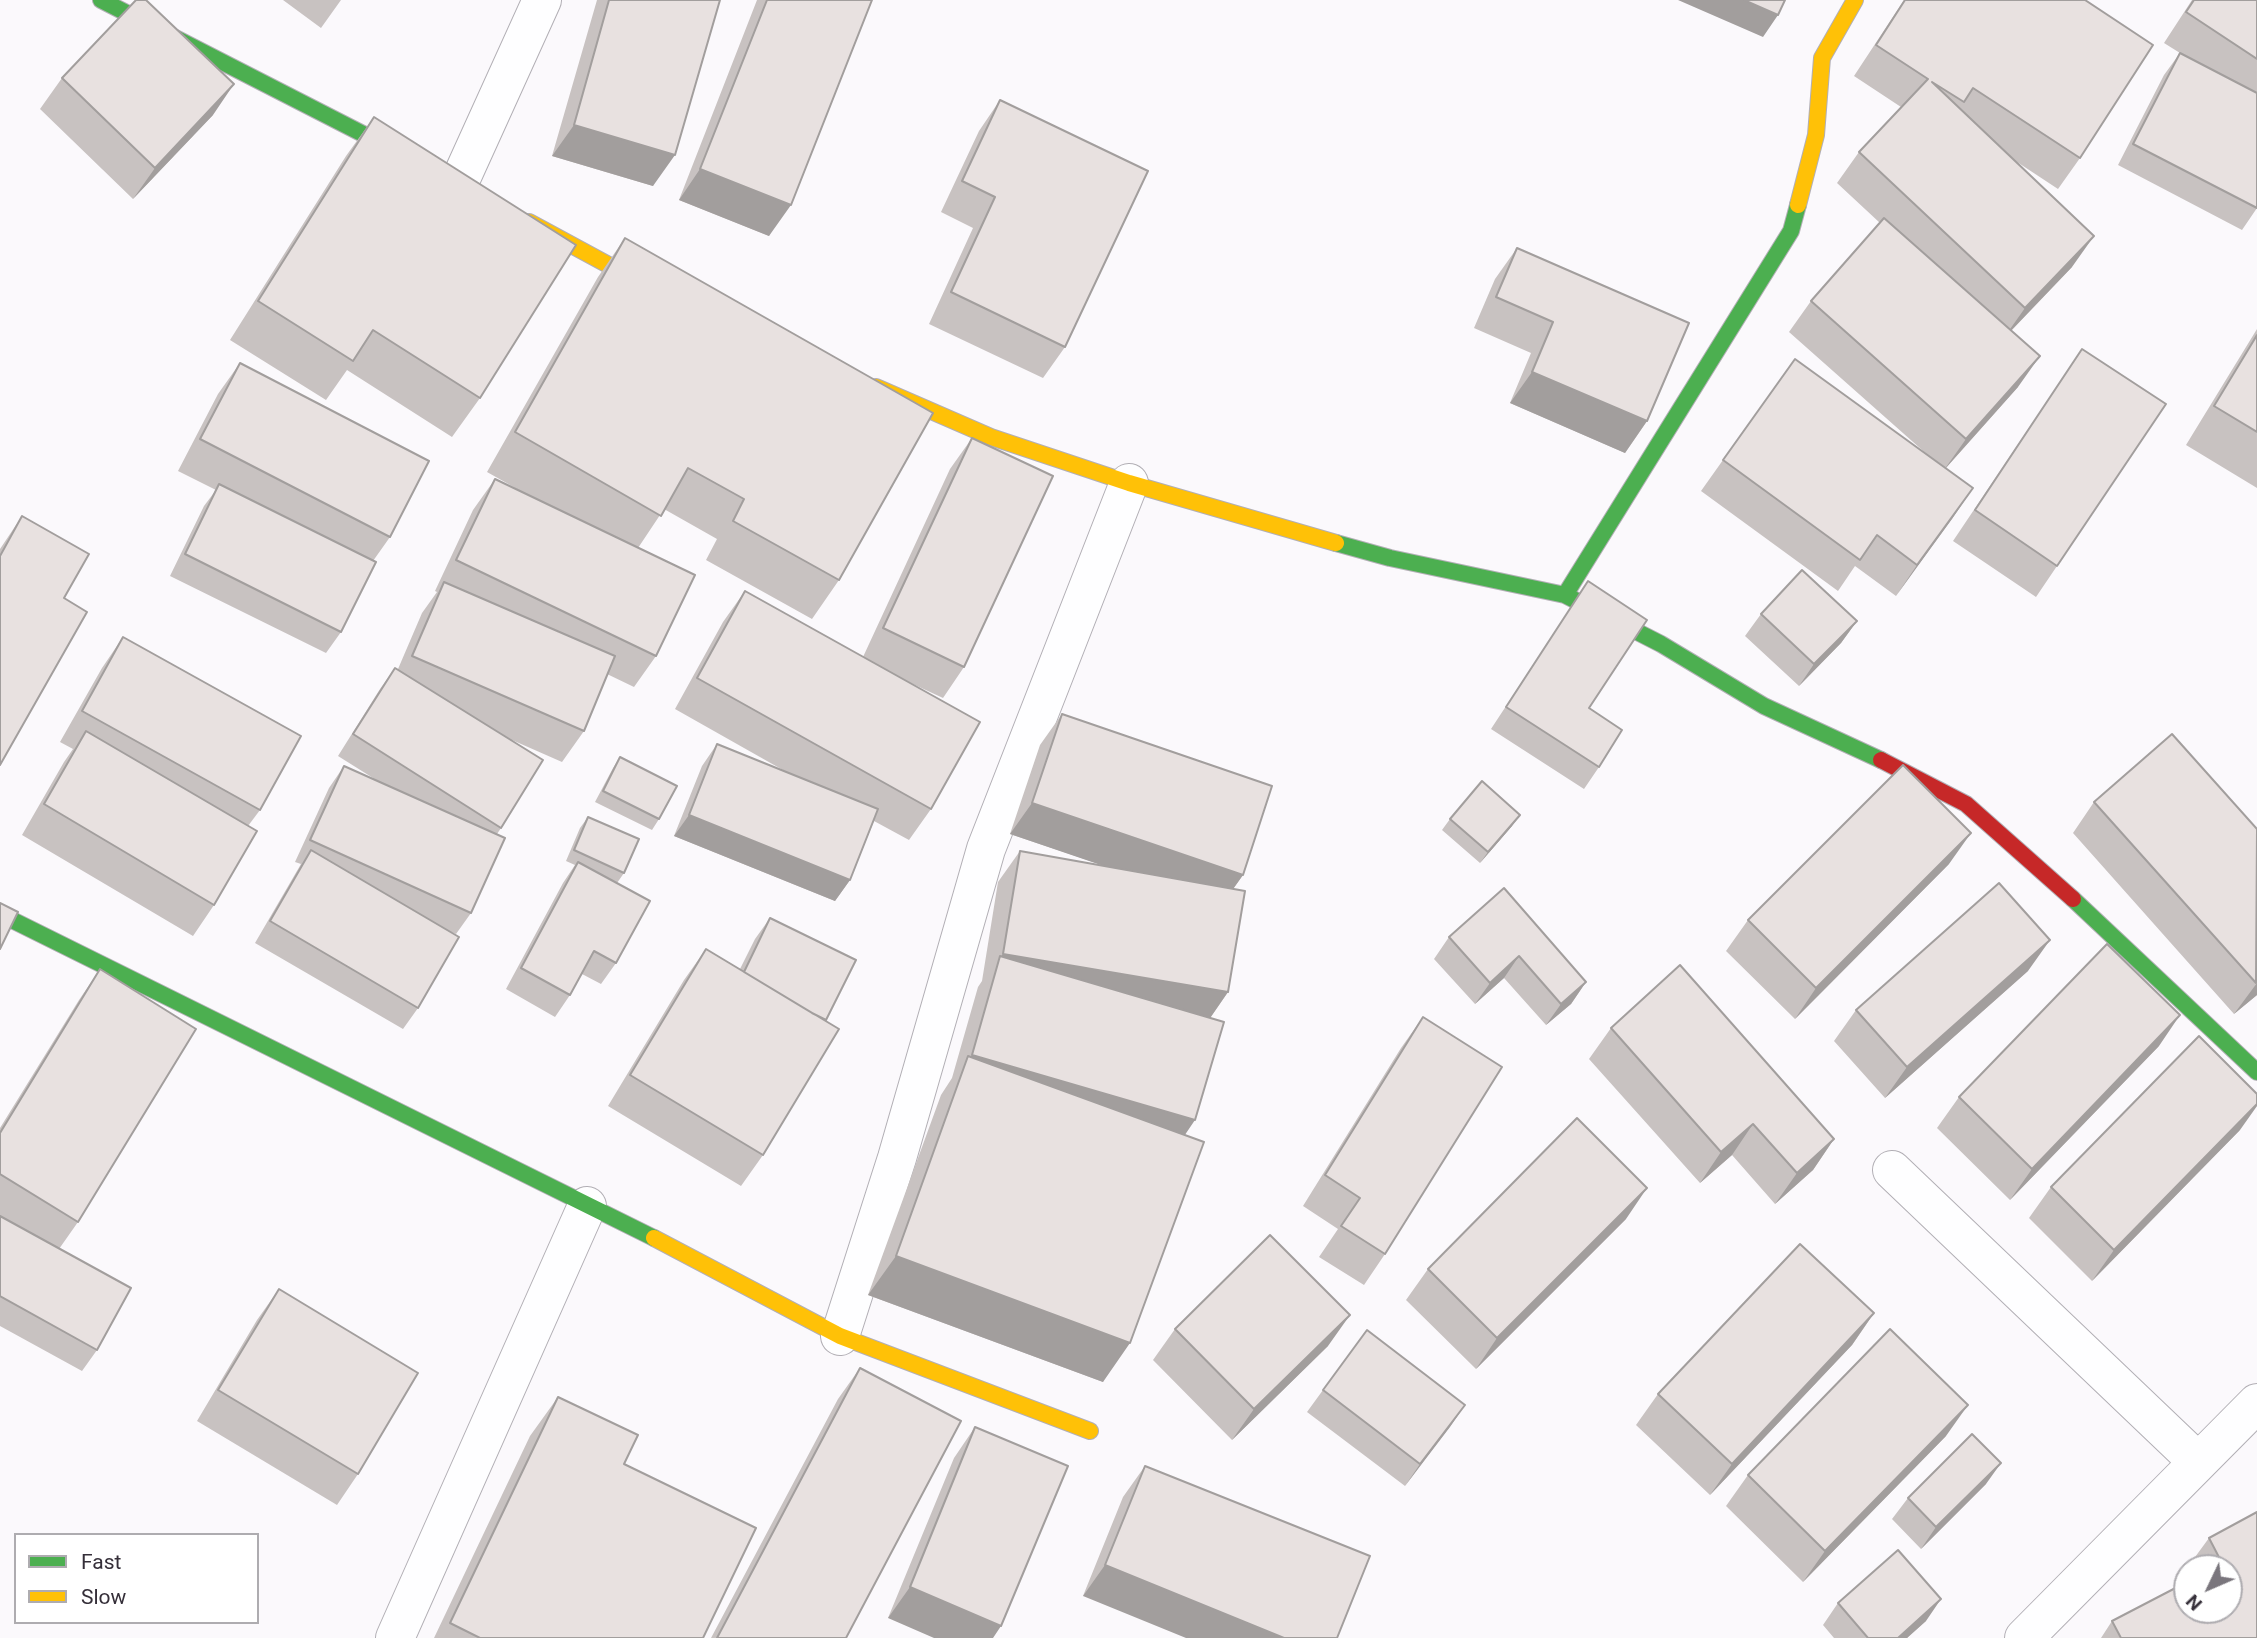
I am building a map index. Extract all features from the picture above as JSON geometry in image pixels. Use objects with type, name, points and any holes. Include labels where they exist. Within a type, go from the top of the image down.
[{"type":"street","points":[[102,0],[422,164]]},
{"type":"street","points":[[459,183],[542,0]]},
{"type":"street","points":[[1564,595],[1791,231],[1816,135],[1822,58],[1855,0]]},
{"type":"street","points":[[519,217],[625,276],[663,293]]},
{"type":"street","points":[[865,382],[991,437],[1129,483],[1390,558],[1564,595],[1661,644],[1764,706],[1850,744],[1966,804],[2030,859],[2122,948],[2255,1065]]},
{"type":"street","points":[[840,1336],[897,1158],[986,849],[1129,483]]},
{"type":"street","points":[[0,914],[587,1206],[840,1336],[1090,1431]]},
{"type":"street","points":[[1892,1170],[2198,1462]]},
{"type":"street","points":[[394,1638],[587,1206]]},
{"type":"street","points":[[2024,1638],[2257,1403]]},
{"type":"building","points":[[136,0],[146,0],[234,84],[155,168],[62,78]]},
{"type":"building","points":[[609,0],[720,0],[675,155],[574,125]]},
{"type":"building","points":[[767,0],[872,0],[791,205],[700,169]]},
{"type":"building","points":[[1744,0],[1785,0],[1778,15]]},
{"type":"building","points":[[1905,0],[2085,0],[2153,45],[2080,158],[1973,88],[1964,102],[1932,82],[2094,236],[2025,308],[1859,152],[1928,79],[1876,45]]},
{"type":"building","points":[[2194,0],[2257,0],[2257,59],[2186,12]]},
{"type":"building","points":[[2180,53],[2257,93],[2257,208],[2133,144]]},
{"type":"building","points":[[1000,100],[1148,171],[1065,347],[951,292],[995,197],[962,181]]},
{"type":"building","points":[[374,117],[576,245],[480,398],[373,330],[353,361],[258,301]]},
{"type":"building","points":[[1884,218],[2040,356],[1966,439],[1811,301]]},
{"type":"building","points":[[625,238],[933,413],[839,580],[733,521],[744,499],[688,468],[661,516],[515,432]]},
{"type":"building","points":[[1517,248],[1689,323],[1647,421],[1532,372],[1553,322],[1496,297]]},
{"type":"building","points":[[2257,335],[2257,432],[2214,406]]},
{"type":"building","points":[[2082,349],[2166,404],[2057,566],[1975,510]]},
{"type":"building","points":[[1795,359],[1973,488],[1917,565],[1877,535],[1860,560],[1723,460]]},
{"type":"building","points":[[240,363],[429,461],[390,537],[200,439]]},
{"type":"building","points":[[972,438],[1053,476],[964,667],[883,628]]},
{"type":"building","points":[[495,479],[695,575],[656,656],[456,560]]},
{"type":"building","points":[[219,484],[376,562],[341,632],[185,554]]},
{"type":"building","points":[[22,516],[89,554],[64,598],[87,612],[0,765],[0,556]]},
{"type":"building","points":[[1802,570],[1857,621],[1814,664],[1761,614]]},
{"type":"building","points":[[1588,581],[1647,620],[1589,708],[1622,730],[1599,767],[1506,707]]},
{"type":"building","points":[[444,582],[615,656],[584,731],[412,656]]},
{"type":"building","points":[[745,591],[980,722],[931,809],[697,678]]},
{"type":"building","points":[[123,637],[301,736],[260,810],[82,711]]},
{"type":"building","points":[[395,668],[543,760],[501,828],[353,734]]},
{"type":"building","points":[[1062,714],[1272,786],[1243,875],[1032,803]]},
{"type":"building","points":[[86,731],[257,831],[214,905],[44,804]]},
{"type":"building","points":[[2172,734],[2257,829],[2256,983],[2094,802]]},
{"type":"building","points":[[717,744],[878,809],[850,880],[689,815]]},
{"type":"building","points":[[620,757],[677,786],[659,819],[603,791]]},
{"type":"building","points":[[1903,765],[1971,833],[1816,988],[1748,920]]},
{"type":"building","points":[[344,766],[505,838],[471,913],[310,840]]},
{"type":"building","points":[[1482,781],[1520,815],[1488,852],[1450,819]]},
{"type":"building","points":[[588,817],[639,839],[624,873],[574,850]]},
{"type":"building","points":[[311,850],[459,937],[418,1008],[270,921]]},
{"type":"building","points":[[1020,851],[1245,891],[1228,992],[1003,954]]},
{"type":"building","points":[[578,862],[650,901],[616,963],[594,951],[570,995],[521,968]]},
{"type":"building","points":[[1999,883],[2050,940],[1907,1067],[1856,1010]]},
{"type":"building","points":[[1504,888],[1586,982],[1561,1004],[1519,956],[1490,983],[1449,937]]},
{"type":"building","points":[[0,903],[18,912],[0,949]]},
{"type":"building","points":[[770,918],[856,960],[826,1020],[744,972]]},
{"type":"building","points":[[2107,944],[2180,1015],[2032,1169],[1959,1097]]},
{"type":"building","points":[[706,949],[839,1029],[763,1155],[630,1075]]},
{"type":"building","points":[[1000,956],[1224,1022],[1195,1120],[972,1055]]},
{"type":"building","points":[[1680,965],[1834,1139],[1797,1173],[1753,1124],[1721,1152],[1611,1028]]},
{"type":"building","points":[[100,969],[196,1029],[78,1222],[0,1174],[0,1133]]},
{"type":"building","points":[[1423,1017],[1502,1067],[1385,1254],[1341,1226],[1360,1198],[1325,1175]]},
{"type":"building","points":[[2199,1036],[2257,1094],[2257,1104],[2114,1250],[2051,1187]]},
{"type":"building","points":[[968,1056],[1204,1142],[1130,1343],[896,1256]]},
{"type":"building","points":[[1577,1118],[1647,1188],[1497,1338],[1428,1269]]},
{"type":"building","points":[[0,1216],[131,1288],[97,1350],[0,1296]]},
{"type":"building","points":[[1270,1235],[1350,1315],[1254,1409],[1175,1329]]},
{"type":"building","points":[[1800,1244],[1874,1313],[1732,1464],[1658,1394]]},
{"type":"building","points":[[279,1289],[418,1373],[358,1474],[218,1390]]},
{"type":"building","points":[[1890,1329],[1968,1405],[1825,1551],[1748,1475]]},
{"type":"building","points":[[1367,1330],[1465,1405],[1420,1464],[1323,1390]]},
{"type":"building","points":[[860,1368],[961,1421],[846,1638],[717,1638]]},
{"type":"building","points":[[558,1397],[638,1435],[624,1464],[756,1528],[703,1638],[480,1638],[450,1623]]},
{"type":"building","points":[[975,1427],[1068,1466],[1001,1626],[910,1587]]},
{"type":"building","points":[[1972,1434],[2001,1463],[1936,1527],[1908,1498]]},
{"type":"building","points":[[1145,1466],[1370,1556],[1337,1638],[1284,1638],[1105,1565]]},
{"type":"building","points":[[2257,1512],[2257,1638],[2121,1638],[2112,1621],[2173,1589],[2173,1624],[2243,1624],[2243,1554],[2217,1554],[2209,1538]]},
{"type":"building","points":[[1898,1550],[1941,1599],[1898,1638],[1868,1638],[1838,1603]]},
{"type":"traffic: fast","points":[[101,0],[408,157]]},
{"type":"traffic: fast","points":[[1565,595],[1791,231],[1798,205]]},
{"type":"traffic: fast","points":[[1336,543],[1390,558],[1565,595],[1661,644],[1764,706],[1881,760]]},
{"type":"traffic: fast","points":[[2073,899],[2257,1072]]},
{"type":"traffic: fast","points":[[0,914],[654,1238]]},
{"type":"traffic: slow","points":[[1798,205],[1816,135],[1822,58],[1855,0]]},
{"type":"traffic: slow","points":[[529,222],[651,288]]},
{"type":"traffic: slow","points":[[876,387],[991,437],[1129,483],[1336,543]]},
{"type":"traffic: slow","points":[[654,1238],[840,1336],[1090,1431]]},
{"type":"traffic: jam","points":[[1881,760],[1966,804],[2073,899]]}]
